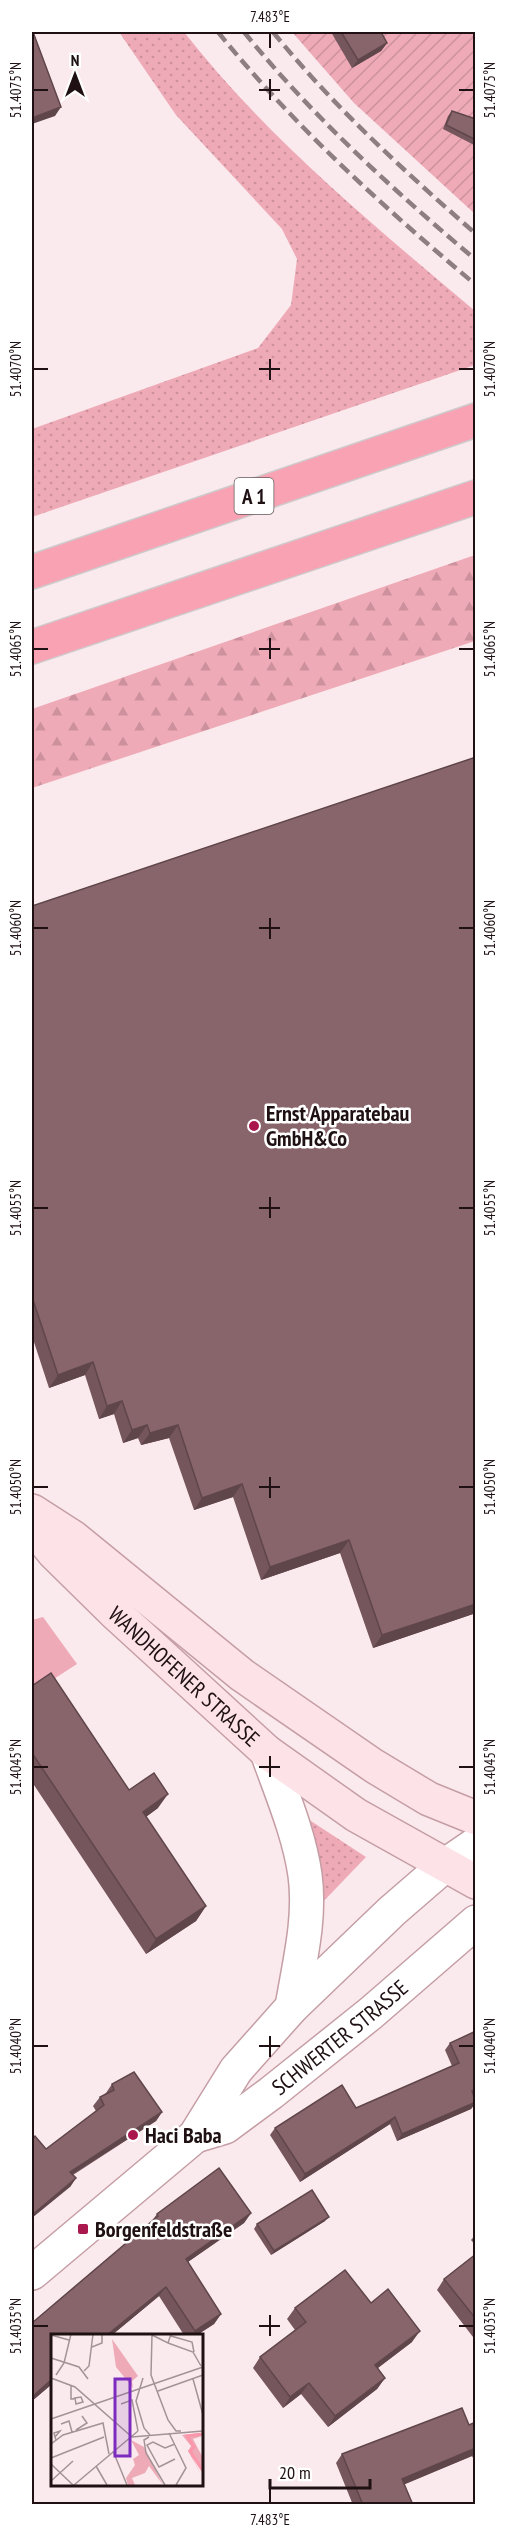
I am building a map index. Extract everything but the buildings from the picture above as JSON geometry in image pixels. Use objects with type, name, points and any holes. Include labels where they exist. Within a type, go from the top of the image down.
[{"type":"highway","name":"A 1","points":[[32,572],[476,420]]},
{"type":"highway","points":[[32,647],[476,497]]},
{"type":"main road","name":"WANDHOFENER STRASSE","points":[[32,1510],[74,1538],[242,1675],[383,1771],[429,1799],[476,1818]]},
{"type":"main road","name":"WANDHOFENER STRASSE","points":[[32,1526],[54,1553],[114,1612],[267,1752],[356,1815],[476,1882]]},
{"type":"street","points":[[267,1752],[284,1800],[304,1874],[305,1926],[292,2007]]},
{"type":"street","name":"SCHWERTER STRASSE","points":[[32,2272],[195,2136],[236,2070],[292,2007],[384,1918],[444,1866],[476,1844]]},
{"type":"street","name":"SCHWERTER STRASSE","points":[[195,2136],[225,2127],[271,2093],[371,2013],[476,1922]]},
{"type":"green space","points":[[119,32],[184,32],[250,108],[322,179],[475,311],[475,365],[32,517],[32,429],[258,348],[291,305],[297,259],[282,229],[176,115]]},
{"type":"green space","points":[[292,32],[475,32],[475,214],[354,103]]},
{"type":"green space","points":[[475,555],[475,641],[32,788],[32,709]]},
{"type":"green space","points":[[43,1617],[77,1664],[32,1693],[32,1620]]},
{"type":"green space","points":[[311,1821],[366,1857],[319,1906],[304,1827]]},
{"type":"railway","points":[[218,32],[247,67],[309,133],[407,226],[476,285]]},
{"type":"railway","points":[[244,32],[325,123],[414,207],[476,260]]},
{"type":"railway","points":[[273,32],[320,86],[370,137],[476,234]]},
{"type":"place","name":"Ernst Apparatebau GmbH&Co","points":[[254,1126]]},
{"type":"place","name":"Haci Baba","points":[[133,2135]]},
{"type":"place","name":"Borgenfeldstraße","points":[[83,2229]]}]
